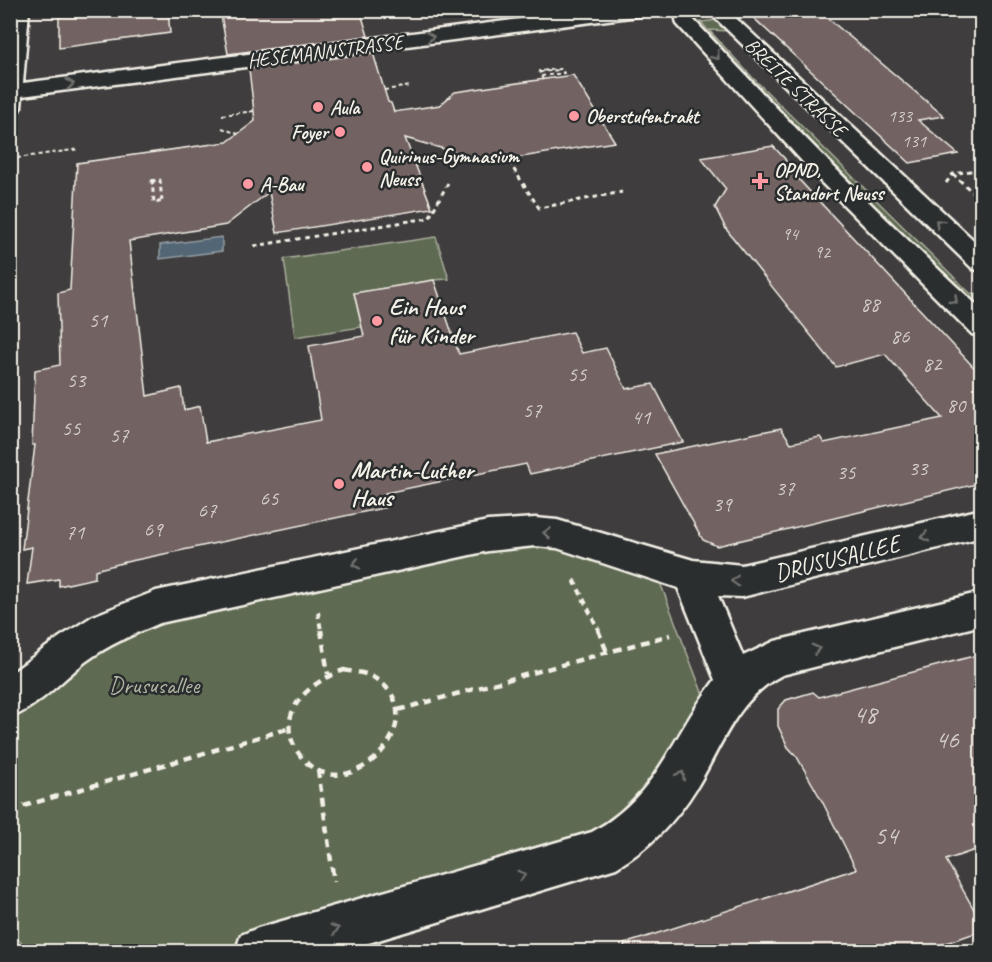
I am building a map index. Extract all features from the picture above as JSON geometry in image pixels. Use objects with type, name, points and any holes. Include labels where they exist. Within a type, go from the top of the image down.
[{"type":"street","points":[[11,97],[20,10]]},
{"type":"street","name":"HESEMANNSTRASSE","points":[[11,97],[638,10]]},
{"type":"street","name":"BREITE STRASSE","points":[[683,10],[684,20],[780,125],[896,246],[981,327]]},
{"type":"street","name":"BREITE STRASSE","points":[[716,10],[981,263]]},
{"type":"street","name":"DRUSUSALLEE","points":[[10,699],[73,649],[106,628],[156,607],[488,536],[523,533],[569,537],[692,578],[718,582],[742,581],[981,523]]},
{"type":"street","points":[[692,578],[736,684]]},
{"type":"street","points":[[258,951],[600,852],[615,845],[637,829],[668,796],[714,716],[736,684],[753,670],[775,659],[981,608]]},
{"type":"path","points":[[543,78],[540,72],[560,69]]},
{"type":"path","points":[[561,69],[564,73],[543,78],[539,72],[561,69]]},
{"type":"path","points":[[384,90],[411,86]]},
{"type":"path","points":[[222,115],[254,111]]},
{"type":"path","points":[[222,129],[238,134]]},
{"type":"path","points":[[10,159],[79,149]]},
{"type":"path","points":[[507,159],[539,208],[622,192]]},
{"type":"path","points":[[953,174],[981,201]]},
{"type":"path","points":[[162,201],[154,203],[153,184],[153,179],[153,181],[160,180],[162,201]]},
{"type":"path","points":[[153,184],[159,183],[162,201]]},
{"type":"path","points":[[254,246],[429,218],[448,183]]},
{"type":"path","points":[[523,533],[575,581],[590,609],[607,652]]},
{"type":"path","points":[[312,573],[328,674]]},
{"type":"path","points":[[398,710],[711,623]]},
{"type":"path","points":[[344,670],[359,670],[374,675],[394,696],[398,710],[397,726],[392,742],[381,756],[351,773],[333,774],[318,770],[303,760],[294,746],[290,729],[292,711],[300,696],[313,683],[328,674],[344,670]]},
{"type":"path","points":[[10,810],[290,729]]},
{"type":"path","points":[[318,770],[340,928]]},
{"type":"green space","points":[[717,20],[728,31],[709,30],[753,78],[970,293],[981,294],[981,309],[921,256],[748,79],[701,22]]},
{"type":"green space","points":[[436,237],[449,279],[354,293],[362,327],[295,337],[284,259]]},
{"type":"green space","name":"Drususallee","points":[[529,536],[656,572],[710,713],[633,825],[242,951],[39,952],[27,947],[11,934],[10,710],[107,632]]},
{"type":"water","points":[[222,237],[222,251],[160,259],[160,245]]},
{"type":"building","points":[[59,10],[168,10],[170,33],[59,48]]},
{"type":"building","points":[[220,10],[360,10],[368,36],[228,54]]},
{"type":"building","points":[[745,10],[818,10],[944,116],[918,120],[958,154],[910,163]]},
{"type":"building","points":[[373,53],[388,102],[391,103],[394,112],[440,105],[455,92],[573,75],[615,142],[490,162],[405,138],[432,208],[277,233],[269,192],[226,225],[129,241],[147,396],[181,388],[184,410],[200,406],[206,442],[321,420],[309,346],[364,336],[354,293],[434,280],[459,354],[572,332],[582,353],[606,348],[626,389],[653,384],[683,442],[530,474],[526,464],[385,493],[388,507],[126,562],[95,570],[95,578],[59,586],[59,579],[27,584],[32,547],[22,549],[35,445],[32,445],[35,370],[60,365],[58,293],[70,290],[77,163],[227,142],[255,121],[249,69]]},
{"type":"building","points":[[773,146],[785,159],[790,170],[981,375],[981,483],[717,546],[703,540],[655,454],[781,428],[791,443],[820,437],[824,443],[942,418],[885,354],[836,367],[726,229],[715,207],[726,189],[701,158]]},
{"type":"building","points":[[981,654],[981,848],[946,860],[981,922],[981,931],[923,951],[625,951],[624,944],[856,869],[822,801],[797,757],[788,747],[778,726],[778,709],[786,700],[813,692],[819,697]]},
{"type":"place","name":"Aula","points":[[318,107]]},
{"type":"place","name":"Oberstufentrakt","points":[[574,116]]},
{"type":"place","name":"Foyer","points":[[340,132]]},
{"type":"place","name":"Quirinus-Gymnasium Neuss","points":[[367,167]]},
{"type":"place","name":"OPND, Standort Neuss","points":[[760,181]]},
{"type":"place","name":"A-Bau","points":[[248,184]]},
{"type":"place","name":"Ein Haus für Kinder","points":[[377,321]]},
{"type":"place","name":"Martin-Luther Haus","points":[[339,484]]}]
